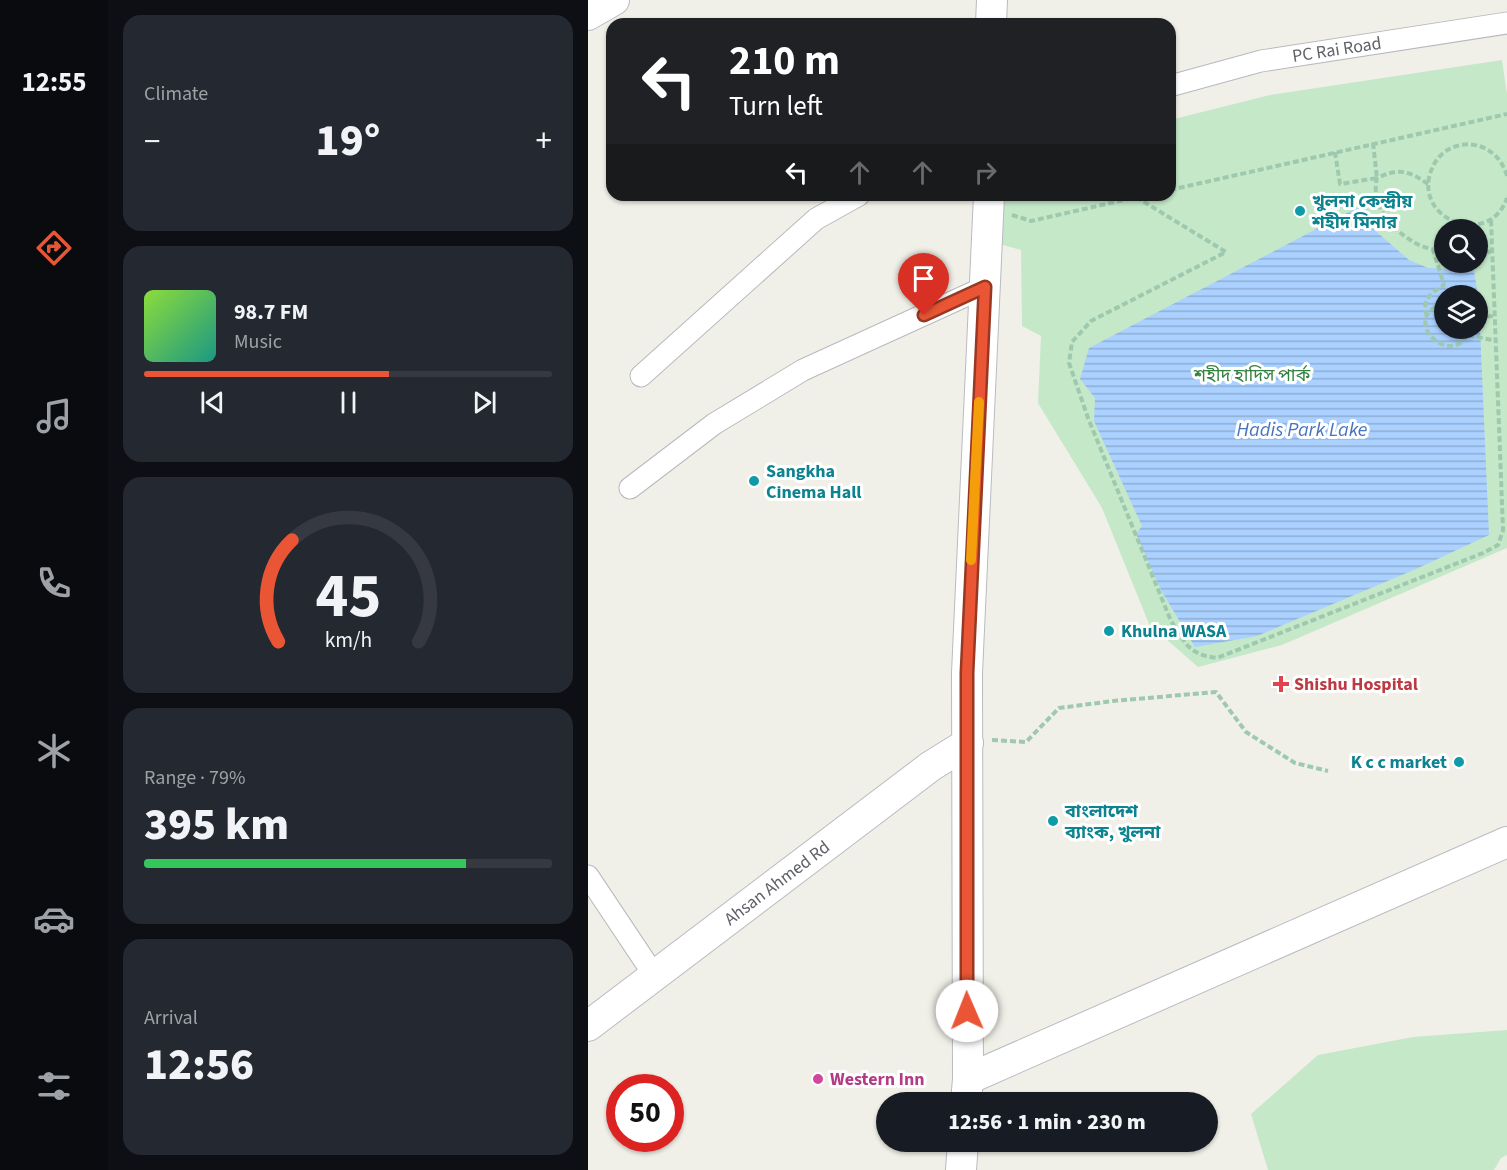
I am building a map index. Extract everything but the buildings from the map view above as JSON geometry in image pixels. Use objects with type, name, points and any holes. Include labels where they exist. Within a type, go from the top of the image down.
[{"type":"main road","points":[[588,15],[614,0]]},
{"type":"main road","points":[[992,0],[992,18]]},
{"type":"main road","points":[[996,204],[985,287],[967,673],[967,1091],[1507,842]]},
{"type":"main road","name":"Ahsan Ahmed Rd","points":[[588,1026],[931,766],[968,741]]},
{"type":"main road","points":[[961,1170],[962,1152]]},
{"type":"street","name":"PC Rai Road","points":[[1176,84],[1261,61],[1507,23]]},
{"type":"street","points":[[641,376],[816,219],[848,201]]},
{"type":"street","points":[[630,488],[714,424],[803,370],[985,287]]},
{"type":"street","points":[[588,876],[654,975]]},
{"type":"path","points":[[1176,188],[1507,114]]},
{"type":"path","points":[[1373,143],[1377,178],[1374,188],[1379,205],[1387,220],[1404,236],[1419,245],[1432,249],[1444,285],[1431,293],[1425,301],[1427,316]]},
{"type":"path","points":[[1507,176],[1504,165],[1495,153],[1479,146],[1463,144],[1446,150],[1435,161],[1428,180],[1430,195],[1436,206],[1455,223],[1471,226],[1486,223],[1497,215],[1507,198]]},
{"type":"path","points":[[1335,152],[1340,184],[1377,178],[1400,170],[1416,175],[1429,184]]},
{"type":"path","points":[[996,204],[1031,221],[1118,201]]},
{"type":"path","points":[[1143,201],[1226,252],[1090,321],[1072,342],[1069,363],[1088,418],[1171,621],[1186,644],[1198,656],[1217,658],[1484,553],[1498,545],[1503,530],[1491,219]]},
{"type":"path","points":[[1488,252],[1492,251]]},
{"type":"path","points":[[1434,308],[1425,319],[1427,332],[1435,342],[1446,346],[1458,345],[1464,339]]},
{"type":"path","points":[[1488,316],[1495,316]]},
{"type":"path","points":[[1487,339],[1496,341]]},
{"type":"path","points":[[968,741],[1026,742],[1059,708],[1216,692],[1246,732],[1295,763],[1328,771]]},
{"type":"green space","name":"শহীদ হাদিস পার্ক","points":[[1502,60],[1507,94],[1507,548],[1282,645],[1198,667],[1149,624],[1102,508],[1038,403],[1041,336],[1022,326],[1021,250],[1000,244],[1003,201],[1176,201],[1176,118],[1270,95]]},
{"type":"green space","points":[[1507,1030],[1507,1155],[1501,1158],[1494,1170],[1268,1170],[1251,1114],[1318,1055],[1413,1037]]},
{"type":"water","name":"Hadis Park Lake","points":[[1366,203],[1372,228],[1409,260],[1434,268],[1434,273],[1474,273],[1476,285],[1434,285],[1434,339],[1481,339],[1489,535],[1416,569],[1257,636],[1195,647],[1161,590],[1136,534],[1142,526],[1094,421],[1095,398],[1080,379],[1089,348]]},
{"type":"slow traffic","points":[[971,560],[979,402]]},
{"type":"place","name":"খুলনা কেন্দ্রীয় শহীদ মিনার","points":[[1300,211]]},
{"type":"place","name":"Sangkha Cinema Hall","points":[[754,481]]},
{"type":"place","name":"Khulna WASA","points":[[1109,631]]},
{"type":"place","name":"Shishu Hospital","points":[[1281,684]]},
{"type":"place","name":"K c c market","points":[[1459,762]]},
{"type":"place","name":"বাংলাদেশ ব্যাংক, খুলনা","points":[[1053,821]]},
{"type":"place","name":"Western Inn","points":[[818,1079]]},
{"type":"route","points":[[924,315],[985,287],[967,673],[967,1011]]}]
